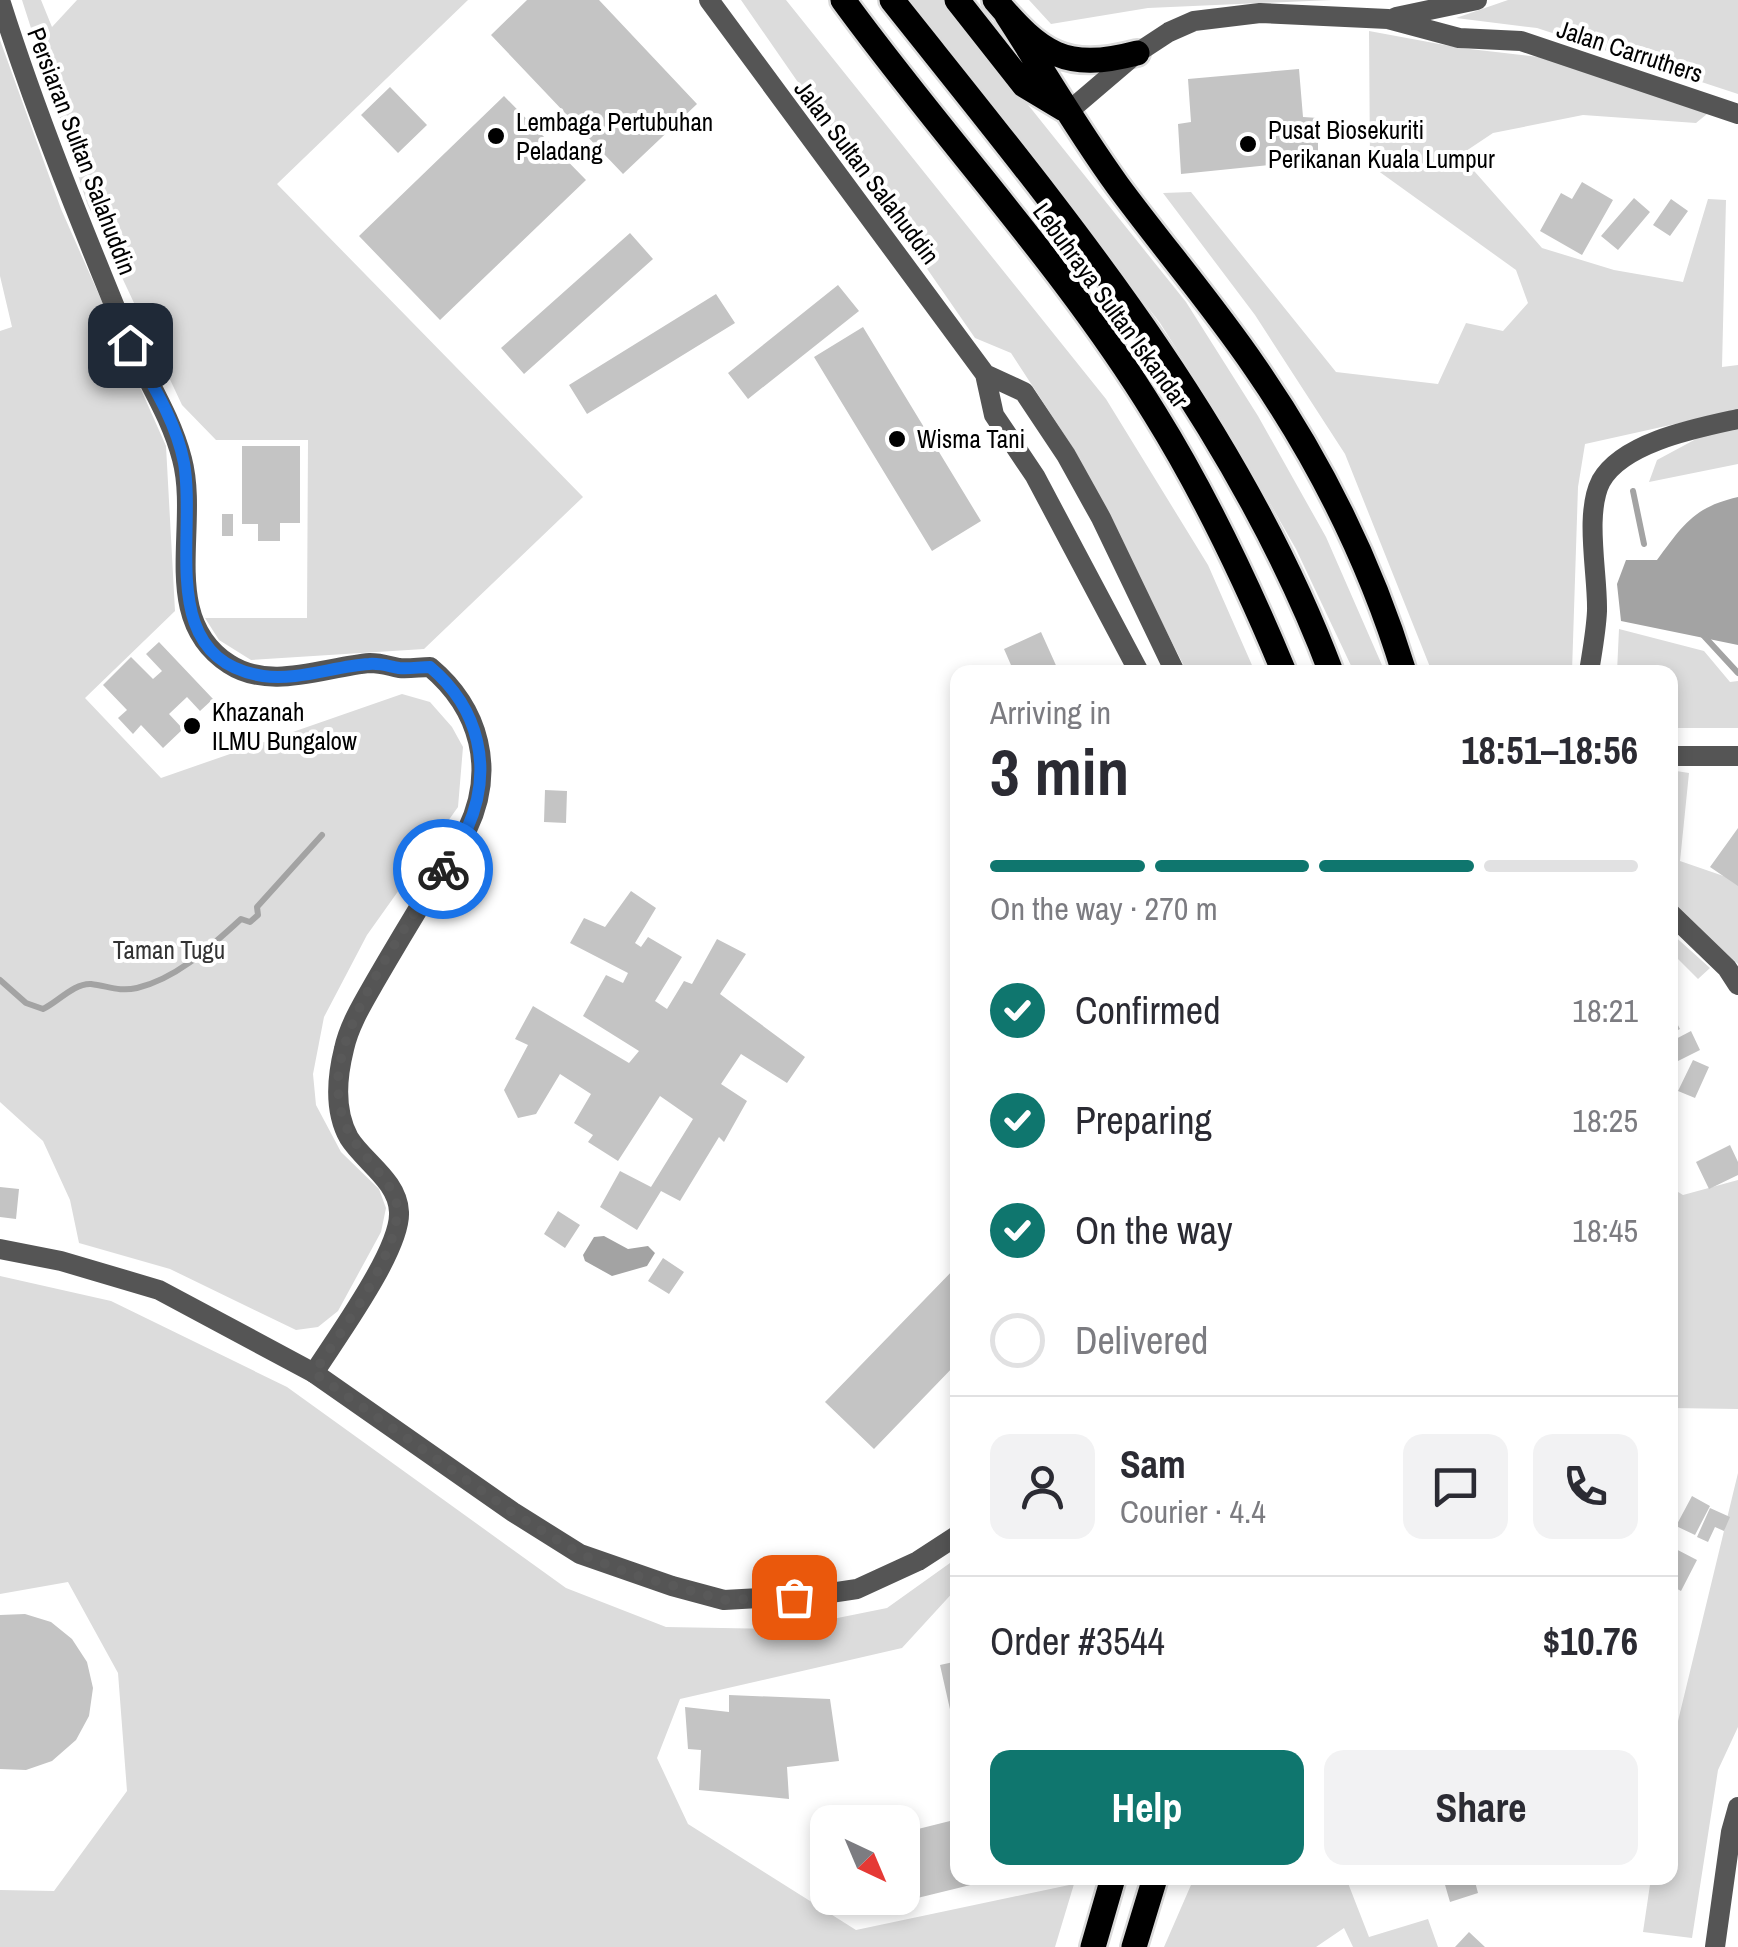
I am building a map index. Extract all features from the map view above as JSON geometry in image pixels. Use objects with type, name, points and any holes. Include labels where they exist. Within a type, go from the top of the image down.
[{"type":"main road","name":"Lebuhraya Sultan Iskandar","points":[[843,0],[1076,301],[1154,412],[1218,523],[1281,665]]},
{"type":"main road","name":"Lebuhraya Sultan Iskandar","points":[[892,0],[1070,224],[1183,383],[1259,517],[1329,665]]},
{"type":"main road","points":[[957,0],[1024,85],[1069,111]]},
{"type":"main road","points":[[1001,7],[1117,184],[1254,365],[1300,436],[1350,530],[1386,615],[1402,665]]},
{"type":"main road","points":[[1001,7],[1052,54],[1092,62],[1137,53]]},
{"type":"main road","points":[[1093,1947],[1111,1885]]},
{"type":"main road","points":[[1134,1947],[1154,1885]]},
{"type":"street","name":"Persiaran Sultan Salahuddin","points":[[0,0],[76,214],[130,345],[168,414],[184,462],[186,591],[194,628],[228,664],[266,676],[292,676],[369,664],[430,667],[469,710],[480,746],[480,791],[467,830],[365,999],[344,1043],[338,1082],[341,1115],[349,1137],[395,1194],[400,1214],[390,1247],[314,1373]]},
{"type":"street","name":"Jalan Sultan Salahuddin","points":[[709,0],[985,374],[994,415],[1035,476],[1135,665]]},
{"type":"street","name":"Jalan Carruthers","points":[[1388,19],[1477,0]]},
{"type":"street","name":"Jalan Carruthers","points":[[1069,111],[1137,53],[1182,27],[1223,16],[1260,13],[1388,19],[1459,38],[1521,41],[1738,114]]},
{"type":"street","name":"Jalan Sultan Salahuddin","points":[[985,374],[1024,392],[1066,455],[1172,665]]},
{"type":"street","points":[[1590,665],[1597,610],[1594,504],[1602,480],[1619,461],[1652,442],[1738,419]]},
{"type":"street","points":[[1678,756],[1738,756]]},
{"type":"street","points":[[1678,921],[1727,968],[1738,985]]},
{"type":"street","points":[[0,1248],[61,1261],[159,1290],[314,1373],[512,1512],[580,1554],[631,1574],[724,1600],[802,1596],[857,1588],[918,1561],[950,1540]]},
{"type":"street","points":[[1714,1947],[1738,1807]]},
{"type":"green space","points":[[22,0],[41,0],[52,27],[77,0],[468,0],[277,184],[583,497],[424,649],[251,660],[219,640],[205,618],[307,618],[308,440],[216,440],[182,405],[87,203]]},
{"type":"green space","points":[[741,0],[786,0],[1106,399],[1208,565],[1252,665],[1183,665],[1075,451],[1011,353],[975,338]]},
{"type":"green space","points":[[909,0],[944,0],[1186,302],[1258,416],[1326,537],[1382,665],[1351,665],[1296,549],[1228,430],[1160,323]]},
{"type":"green space","points":[[1029,0],[1332,0],[1148,8],[1051,24]]},
{"type":"green space","points":[[1508,0],[1738,0],[1738,94],[1537,28],[1456,18]]},
{"type":"green space","points":[[1369,31],[1539,57],[1702,109],[1707,114],[1696,123],[1583,115],[1493,133],[1460,155],[1542,248],[1614,270],[1683,282],[1708,199],[1726,200],[1722,367],[1738,365],[1738,410],[1585,444],[1578,487],[1572,665],[1429,665],[1345,454],[1255,315],[1163,193],[1191,192],[1336,372],[1438,384],[1466,323],[1503,331],[1528,303],[1516,270],[1370,165]]},
{"type":"green space","name":"Taman Tugu","points":[[0,40],[61,209],[166,446],[175,611],[85,698],[161,778],[402,694],[430,702],[463,747],[458,807],[367,935],[324,1017],[313,1074],[316,1105],[341,1152],[379,1189],[386,1208],[381,1232],[338,1311],[318,1327],[296,1330],[170,1269],[79,1243],[70,1200],[43,1141],[0,1102],[0,331],[12,327],[0,276]]},
{"type":"green space","points":[[1738,422],[1738,464],[1649,482],[1657,460],[1722,425]]},
{"type":"green space","points":[[1619,629],[1704,651],[1730,682],[1738,681],[1738,728],[1678,728],[1678,665],[1617,665]]},
{"type":"green space","points":[[1678,771],[1689,773],[1680,861],[1738,881],[1738,964],[1678,910]]},
{"type":"green space","points":[[1678,939],[1710,968],[1698,979],[1678,959]]},
{"type":"green space","points":[[1738,1180],[1738,1409],[1678,1408],[1678,1192],[1683,1195]]},
{"type":"green space","points":[[0,1276],[111,1301],[287,1387],[566,1588],[666,1627],[783,1629],[887,1608],[950,1563],[950,1596],[902,1648],[680,1699],[657,1758],[688,1824],[810,1901],[810,1915],[832,1915],[856,1930],[1074,1885],[1055,1947],[0,1947],[0,1890],[54,1891],[127,1791],[118,1673],[68,1582],[0,1594]]},
{"type":"green space","points":[[1738,1473],[1738,1727],[1718,1770],[1692,1938],[1643,1932],[1650,1885],[1678,1885],[1678,1721]]},
{"type":"green space","points":[[1191,1885],[1349,1885],[1369,1937],[1428,1919],[1438,1947],[1353,1947],[1344,1928],[1316,1947],[1164,1947]]},
{"type":"shaded area","points":[[1738,497],[1738,645],[1621,621],[1617,584],[1626,560],[1657,560],[1700,512]]},
{"type":"shaded area","points":[[604,1236],[628,1249],[648,1246],[655,1253],[647,1266],[612,1276],[585,1261],[583,1255],[594,1237]]},
{"type":"building","points":[[527,0],[599,0],[697,104],[623,174],[491,35]]},
{"type":"building","points":[[1299,69],[1303,117],[1318,118],[1318,160],[1181,174],[1178,124],[1191,122],[1188,79]]},
{"type":"building","points":[[390,87],[427,125],[398,153],[361,115]]},
{"type":"building","points":[[504,96],[586,180],[440,320],[359,236]]},
{"type":"building","points":[[1582,182],[1613,200],[1582,255],[1540,231],[1561,193],[1572,199]]},
{"type":"building","points":[[1634,198],[1650,212],[1618,250],[1601,236]]},
{"type":"building","points":[[1671,199],[1688,211],[1670,236],[1653,225]]},
{"type":"building","points":[[630,233],[653,259],[524,374],[501,348]]},
{"type":"building","points":[[838,285],[859,311],[748,399],[728,373]]},
{"type":"building","points":[[716,294],[735,323],[587,414],[569,385]]},
{"type":"building","name":"Wisma Tani","points":[[863,327],[981,521],[932,551],[814,357]]},
{"type":"building","points":[[242,446],[300,446],[300,523],[280,523],[280,541],[258,541],[258,524],[242,524]]},
{"type":"building","points":[[222,514],[233,514],[233,536],[222,536]]},
{"type":"building","points":[[1041,632],[1056,665],[1011,665],[1004,649]]},
{"type":"building","name":"Khazanah ILMU Bungalow","points":[[159,642],[213,699],[200,711],[187,697],[169,714],[183,729],[163,748],[141,725],[133,734],[118,718],[127,710],[103,685],[131,657],[153,679],[162,671],[146,654]]},
{"type":"building","points":[[545,790],[567,791],[566,823],[544,822]]},
{"type":"building","points":[[1738,828],[1738,886],[1710,867]]},
{"type":"building","points":[[631,891],[656,908],[635,943],[641,947],[648,937],[682,957],[655,1001],[667,1009],[684,981],[692,984],[717,939],[746,954],[720,994],[805,1057],[787,1083],[741,1054],[721,1084],[747,1101],[724,1142],[719,1137],[680,1201],[661,1191],[637,1230],[600,1207],[620,1171],[651,1187],[693,1119],[660,1096],[618,1161],[588,1142],[593,1135],[574,1123],[591,1094],[560,1074],[536,1114],[518,1118],[504,1090],[528,1045],[515,1039],[533,1006],[629,1063],[639,1051],[583,1016],[606,975],[623,983],[628,973],[570,943],[584,918],[605,927]]},
{"type":"building","points":[[1691,1031],[1700,1050],[1678,1061],[1678,1038]]},
{"type":"building","points":[[1693,1060],[1709,1067],[1695,1098],[1678,1091]]},
{"type":"building","points":[[1730,1145],[1738,1162],[1738,1175],[1709,1189],[1696,1162]]},
{"type":"building","points":[[0,1187],[19,1189],[16,1219],[0,1217]]},
{"type":"building","points":[[558,1211],[580,1225],[565,1248],[544,1234]]},
{"type":"building","points":[[663,1258],[684,1272],[669,1294],[648,1281]]},
{"type":"building","points":[[950,1273],[950,1370],[874,1449],[825,1402]]},
{"type":"building","points":[[1692,1496],[1710,1506],[1695,1535],[1678,1527]]},
{"type":"building","points":[[1710,1508],[1730,1517],[1724,1531],[1715,1527],[1708,1542],[1697,1537]]},
{"type":"building","points":[[1678,1550],[1697,1560],[1681,1591],[1678,1589]]},
{"type":"building","points":[[25,1614],[51,1622],[72,1639],[87,1662],[93,1688],[89,1716],[76,1740],[52,1761],[26,1770],[0,1769],[0,1615]]},
{"type":"building","points":[[950,1663],[950,1709],[940,1665]]},
{"type":"building","points":[[729,1695],[830,1699],[839,1761],[787,1767],[789,1799],[699,1790],[701,1750],[688,1749],[685,1707],[729,1712]]},
{"type":"building","points":[[950,1821],[950,1885],[970,1885],[920,1897],[920,1828]]},
{"type":"building","points":[[1445,1885],[1476,1885],[1478,1893],[1450,1902]]},
{"type":"building","points":[[1469,1932],[1485,1947],[1455,1947]]},
{"type":"waterway","points":[[1633,491],[1644,544]]},
{"type":"waterway","points":[[1703,635],[1738,673]]},
{"type":"waterway","points":[[0,980],[26,1003],[43,1009],[85,985],[137,988],[166,977],[193,960],[241,919],[250,922],[258,915],[257,907],[322,835]]},
{"type":"way so far","points":[[443,869],[365,999],[344,1043],[338,1082],[341,1115],[349,1137],[395,1194],[400,1214],[390,1247],[314,1373],[512,1512],[580,1554],[631,1574],[724,1600],[794,1597]]},
{"type":"place","name":"Lembaga Pertubuhan Peladang","points":[[496,136]]},
{"type":"place","name":"Pusat Biosekuriti Perikanan Kuala Lumpur","points":[[1248,144]]},
{"type":"place","name":"Wisma Tani","points":[[897,439]]},
{"type":"place","name":"Khazanah ILMU Bungalow","points":[[192,726]]},
{"type":"route","points":[[130,345],[168,414],[184,462],[186,591],[194,628],[206,644],[228,664],[266,676],[292,676],[369,664],[430,667],[469,710],[480,746],[480,791],[467,830],[443,869]]}]
